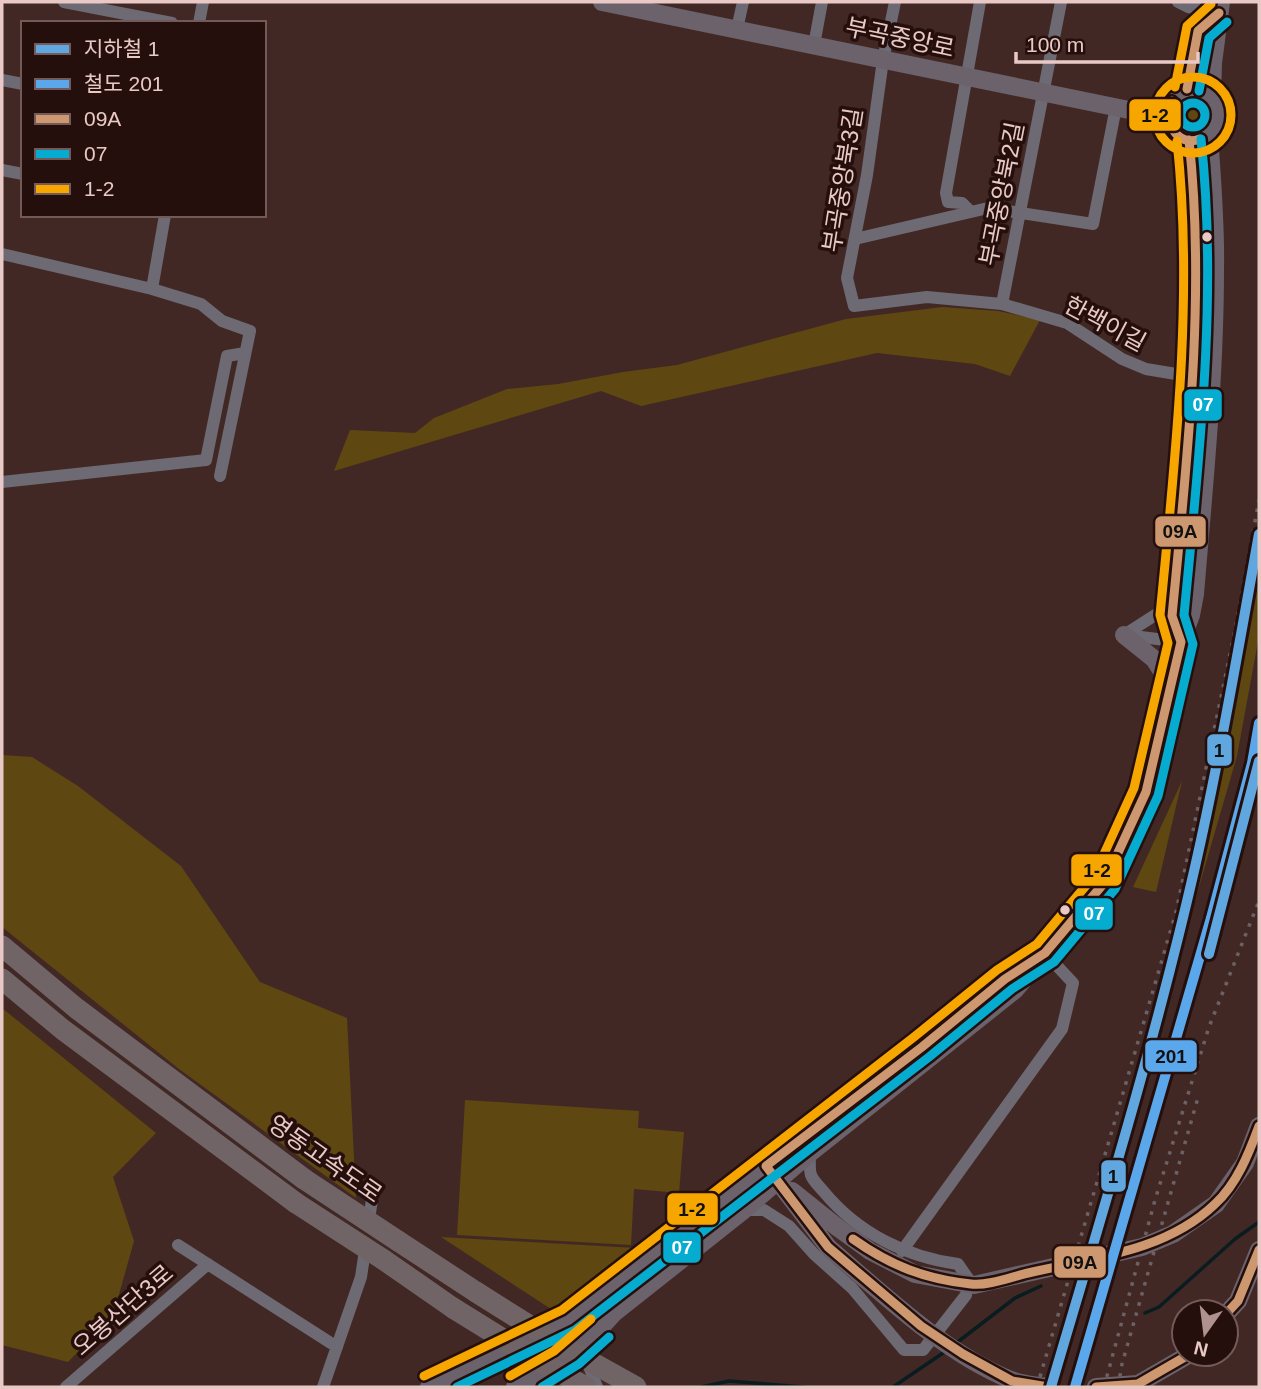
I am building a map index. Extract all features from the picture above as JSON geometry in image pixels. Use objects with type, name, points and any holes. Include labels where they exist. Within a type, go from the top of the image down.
[{"type":"highway","name":"영동고속도로","points":[[2,946],[76,1007],[304,1179],[557,1343],[636,1387]]},
{"type":"highway","name":"영동고속도로","points":[[2,979],[62,1030],[296,1203],[453,1308],[586,1387]]},
{"type":"street","points":[[64,2],[162,21]]},
{"type":"street","points":[[199,21],[203,2]]},
{"type":"street","name":"부곡중앙로","points":[[602,2],[660,8],[737,30],[1168,118]]},
{"type":"street","points":[[737,30],[743,2]]},
{"type":"street","points":[[814,45],[822,2]]},
{"type":"street","name":"부곡중앙북3길","points":[[855,306],[847,278],[895,2]]},
{"type":"street","points":[[967,76],[980,2]]},
{"type":"street","name":"부곡중앙북2길","points":[[1002,304],[1061,2]]},
{"type":"street","points":[[1178,2],[1188,7],[1215,5]]},
{"type":"street","points":[[1187,89],[1198,31],[1215,5]]},
{"type":"street","points":[[1212,97],[1215,5]]},
{"type":"street","name":"부곡중앙로","points":[[967,76],[946,193],[948,202],[962,203],[971,212]]},
{"type":"street","points":[[2,80],[21,84]]},
{"type":"street","points":[[1187,89],[1205,91],[1212,97],[1217,103],[1219,117],[1218,124],[1209,135],[1189,140],[1173,130],[1168,118],[1172,100],[1187,89]]},
{"type":"street","points":[[855,239],[988,208],[1093,224],[1116,107]]},
{"type":"street","points":[[515,1387],[582,1348],[614,1313],[1015,990],[1104,883],[1146,792],[1195,594],[1212,378],[1216,267],[1209,135]]},
{"type":"street","points":[[1181,642],[1172,616],[1192,377],[1197,266],[1197,215],[1189,140]]},
{"type":"street","points":[[2,170],[21,174]]},
{"type":"street","points":[[152,289],[165,217]]},
{"type":"street","points":[[2,254],[152,289],[201,304],[222,321],[250,331],[220,476]]},
{"type":"street","name":"한백이길","points":[[855,306],[927,298],[1002,304],[1067,323],[1122,359],[1146,369],[1212,378]]},
{"type":"street","points":[[2,482],[206,460],[227,356],[245,353]]},
{"type":"street","points":[[1124,634],[1163,610],[1174,599]]},
{"type":"street","points":[[1124,634],[1181,642]]},
{"type":"street","points":[[1124,634],[1154,659],[1172,687]]},
{"type":"street","points":[[429,1387],[568,1320],[922,1047],[1005,979],[1045,953]]},
{"type":"street","points":[[902,1251],[1062,1029],[1073,983],[1045,953]]},
{"type":"street","points":[[778,1181],[870,1251],[915,1274],[974,1285],[1142,1247],[1173,1234],[1216,1204],[1245,1163],[1259,1126]]},
{"type":"street","points":[[744,1210],[764,1210],[789,1226],[814,1254],[852,1289],[904,1350],[923,1350],[966,1295],[969,1280],[958,1265],[937,1262],[902,1251],[878,1238],[831,1200],[811,1176],[810,1153]]},
{"type":"street","points":[[766,1166],[828,1247],[921,1326],[963,1354],[1012,1381],[1048,1387]]},
{"type":"street","points":[[323,1387],[361,1277],[373,1193]]},
{"type":"street","name":"오봉산단3로","points":[[178,1245],[337,1347]]},
{"type":"street","points":[[1239,1298],[1259,1250]]},
{"type":"street","name":"오봉산단3로","points":[[66,1387],[208,1264]]},
{"type":"street","points":[[582,1348],[597,1387]]},
{"type":"street","points":[[1096,1387],[1138,1384],[1170,1366]]},
{"type":"shaded area","points":[[1193,101],[1203,105],[1207,115],[1203,125],[1193,129],[1183,125],[1179,115],[1183,105]]},
{"type":"shaded area","points":[[942,307],[998,311],[1040,320],[1010,376],[975,364],[877,353],[641,406],[601,391],[334,471],[350,430],[415,433],[434,418],[507,389],[558,384],[677,365],[846,319]]},
{"type":"shaded area","points":[[1259,556],[1259,636],[1237,756],[1178,959],[1215,794]]},
{"type":"shaded area","points":[[2,755],[32,757],[78,786],[181,866],[260,982],[347,1018],[356,1198],[179,1069],[2,927]]},
{"type":"shaded area","points":[[1182,781],[1156,892],[1133,887]]},
{"type":"shaded area","points":[[2,1008],[156,1133],[113,1177],[134,1241],[113,1316],[68,1362],[2,1345]]},
{"type":"shaded area","points":[[465,1100],[639,1111],[638,1128],[684,1132],[679,1193],[634,1189],[631,1245],[457,1235]]},
{"type":"shaded area","points":[[441,1237],[636,1248],[554,1311]]},
{"type":"waterway","points":[[1145,1313],[1159,1307],[1235,1239],[1259,1222]]},
{"type":"waterway","points":[[955,1344],[1015,1298],[1041,1286]]},
{"type":"waterway","points":[[893,1387],[946,1351]]},
{"type":"waterway","points":[[701,1387],[729,1381],[804,1387]]},
{"type":"railway","points":[[1037,1387],[1176,912],[1234,635],[1259,500]]},
{"type":"railway","points":[[1104,1387],[1155,1200],[1209,1027],[1259,901]]},
{"type":"railway","points":[[1118,1387],[1122,1364],[1199,1094]]},
{"type":"metro line","name":"1","points":[[1051,1387],[1127,1128],[1195,867],[1259,534]]},
{"type":"metro line","name":"1","points":[[1209,954],[1259,761]]},
{"type":"rail line","name":"201","points":[[1075,1387],[1211,918],[1252,763],[1259,723]]},
{"type":"transit line","name":"1-2","points":[[1175,87],[1187,26],[1211,4]]},
{"type":"transit line","name":"09A","points":[[1187,89],[1198,31],[1219,13]]},
{"type":"transit line","name":"07","points":[[1199,91],[1209,38],[1227,22]]},
{"type":"transit line","name":"1-2","points":[[1193,77],[1208,80],[1220,88],[1228,100],[1231,115],[1228,130],[1220,142],[1208,150],[1193,153],[1178,150],[1166,142],[1158,130],[1155,115],[1158,100],[1166,88],[1178,80],[1193,77]]},
{"type":"transit line","name":"09A","points":[[1172,101],[1169,108],[1170,124],[1178,136],[1192,141],[1200,139]]},
{"type":"transit line","name":"07","points":[[1193,103],[1202,106],[1205,115],[1202,124],[1193,127],[1184,124],[1181,115],[1184,106],[1193,103]]},
{"type":"transit line","name":"07","points":[[457,1387],[575,1330],[929,1057],[1012,989],[1054,962],[1115,889],[1158,796],[1193,644],[1184,615],[1200,437],[1207,317],[1208,257],[1201,139]]},
{"type":"transit line","name":"09A","points":[[1048,1387],[1012,1381],[963,1354],[921,1326],[828,1247],[766,1166],[922,1047],[1005,979],[1045,953],[1104,883],[1146,792],[1181,642],[1172,616],[1188,438],[1195,318],[1196,258],[1189,140]]},
{"type":"transit line","name":"1-2","points":[[424,1376],[562,1310],[997,970],[1037,944],[1094,876],[1134,788],[1168,643],[1160,615],[1176,438],[1183,318],[1184,259],[1177,141]]},
{"type":"transit line","name":"09A","points":[[853,1239],[881,1257],[909,1270],[938,1279],[971,1284],[992,1282],[1127,1251],[1174,1233],[1215,1204],[1236,1178],[1259,1126]]},
{"type":"transit line","name":"09A","points":[[1239,1298],[1259,1250]]},
{"type":"transit line","name":"1-2","points":[[510,1376],[554,1351],[591,1319]]},
{"type":"transit line","name":"07","points":[[542,1387],[579,1364],[609,1337]]},
{"type":"transit line","name":"09A","points":[[1096,1387],[1138,1384],[1170,1366]]}]
